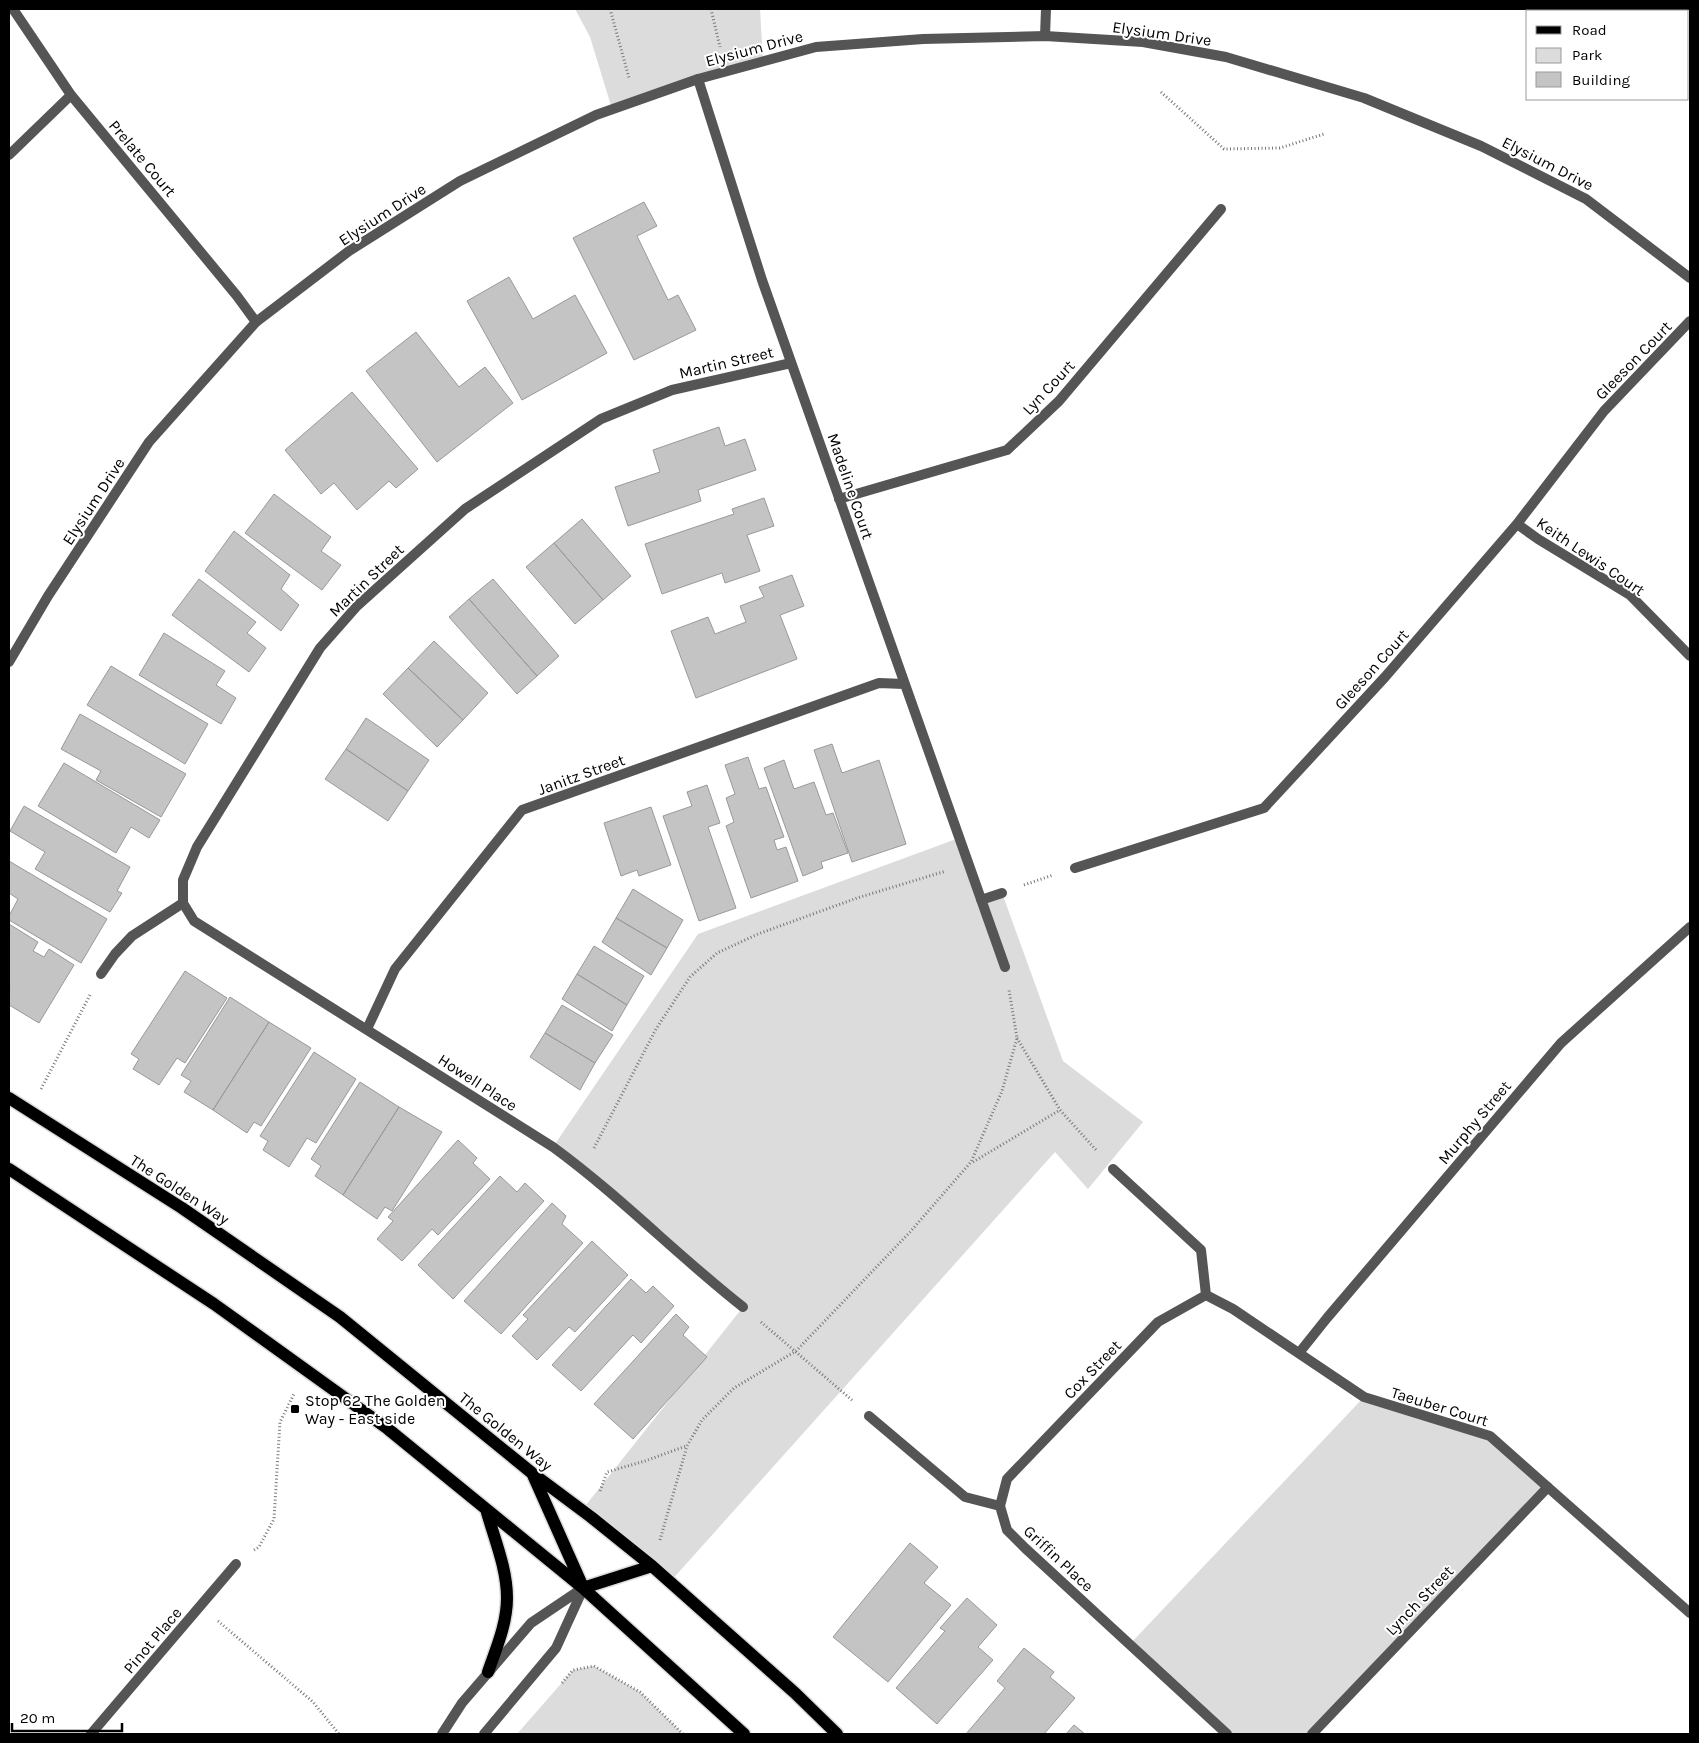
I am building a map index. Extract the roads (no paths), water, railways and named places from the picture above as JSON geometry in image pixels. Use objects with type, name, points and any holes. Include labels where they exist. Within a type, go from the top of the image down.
[{"type":"main road","name":"The Golden Way","points":[[9,1098],[182,1208],[340,1318],[532,1473],[652,1566],[796,1693],[837,1734]]},
{"type":"main road","points":[[9,1169],[214,1304],[388,1429],[583,1588],[744,1734]]},
{"type":"main road","points":[[532,1473],[583,1588]]},
{"type":"main road","points":[[486,1509],[504,1571],[507,1598],[504,1628],[488,1672]]},
{"type":"main road","points":[[583,1588],[652,1566]]},
{"type":"street","name":"Prelate Court","points":[[13,9],[71,95],[237,296],[256,322]]},
{"type":"street","points":[[1045,36],[1046,9]]},
{"type":"street","name":"Elysium Drive","points":[[9,662],[48,596],[149,442],[256,322],[349,251],[460,181],[596,115],[698,79],[816,47],[923,39],[1045,36],[1144,42],[1226,57],[1364,98],[1481,146],[1586,199],[1690,278]]},
{"type":"street","name":"Madeline Court","points":[[698,79],[762,280],[1005,967]]},
{"type":"street","points":[[9,155],[71,95]]},
{"type":"street","name":"Lyn Court","points":[[839,499],[1007,450],[1059,400],[1221,208]]},
{"type":"street","name":"Gleeson Court","points":[[1075,868],[1264,808],[1385,677],[1516,524],[1604,411],[1690,321]]},
{"type":"street","name":"Martin Street","points":[[183,903],[183,880],[197,847],[320,648],[357,606],[458,516],[601,419],[672,390],[791,363]]},
{"type":"street","name":"Keith Lewis Court","points":[[1516,524],[1630,595],[1690,656]]},
{"type":"street","name":"Janitz Street","points":[[367,1029],[395,969],[522,810],[879,684],[904,684]]},
{"type":"street","points":[[981,900],[1002,893]]},
{"type":"street","points":[[101,974],[115,954],[132,936],[183,903]]},
{"type":"street","name":"Howell Place","points":[[183,903],[194,921],[553,1147],[582,1168],[713,1284],[743,1307]]},
{"type":"street","name":"Murphy Street","points":[[1299,1353],[1561,1043],[1690,927]]},
{"type":"street","points":[[1112,1169],[1201,1250],[1206,1295]]},
{"type":"street","name":"Taeuber Court","points":[[1206,1295],[1233,1309],[1364,1398],[1490,1436],[1690,1612]]},
{"type":"street","name":"Cox Street","points":[[1000,1506],[1007,1480],[1158,1322],[1206,1295]]},
{"type":"street","points":[[869,1416],[965,1497],[1000,1506]]},
{"type":"street","name":"Lynch Street","points":[[1312,1734],[1548,1487]]},
{"type":"street","name":"Griffin Place","points":[[1000,1506],[1007,1530],[1227,1734]]},
{"type":"street","name":"Pinot Place","points":[[91,1734],[236,1564]]},
{"type":"street","points":[[442,1734],[462,1704],[531,1623],[583,1588]]},
{"type":"street","points":[[484,1734],[556,1648],[583,1588]]},
{"type":"place","name":"Stop 62 The Golden Way - East side","points":[[295,1409]]}]
